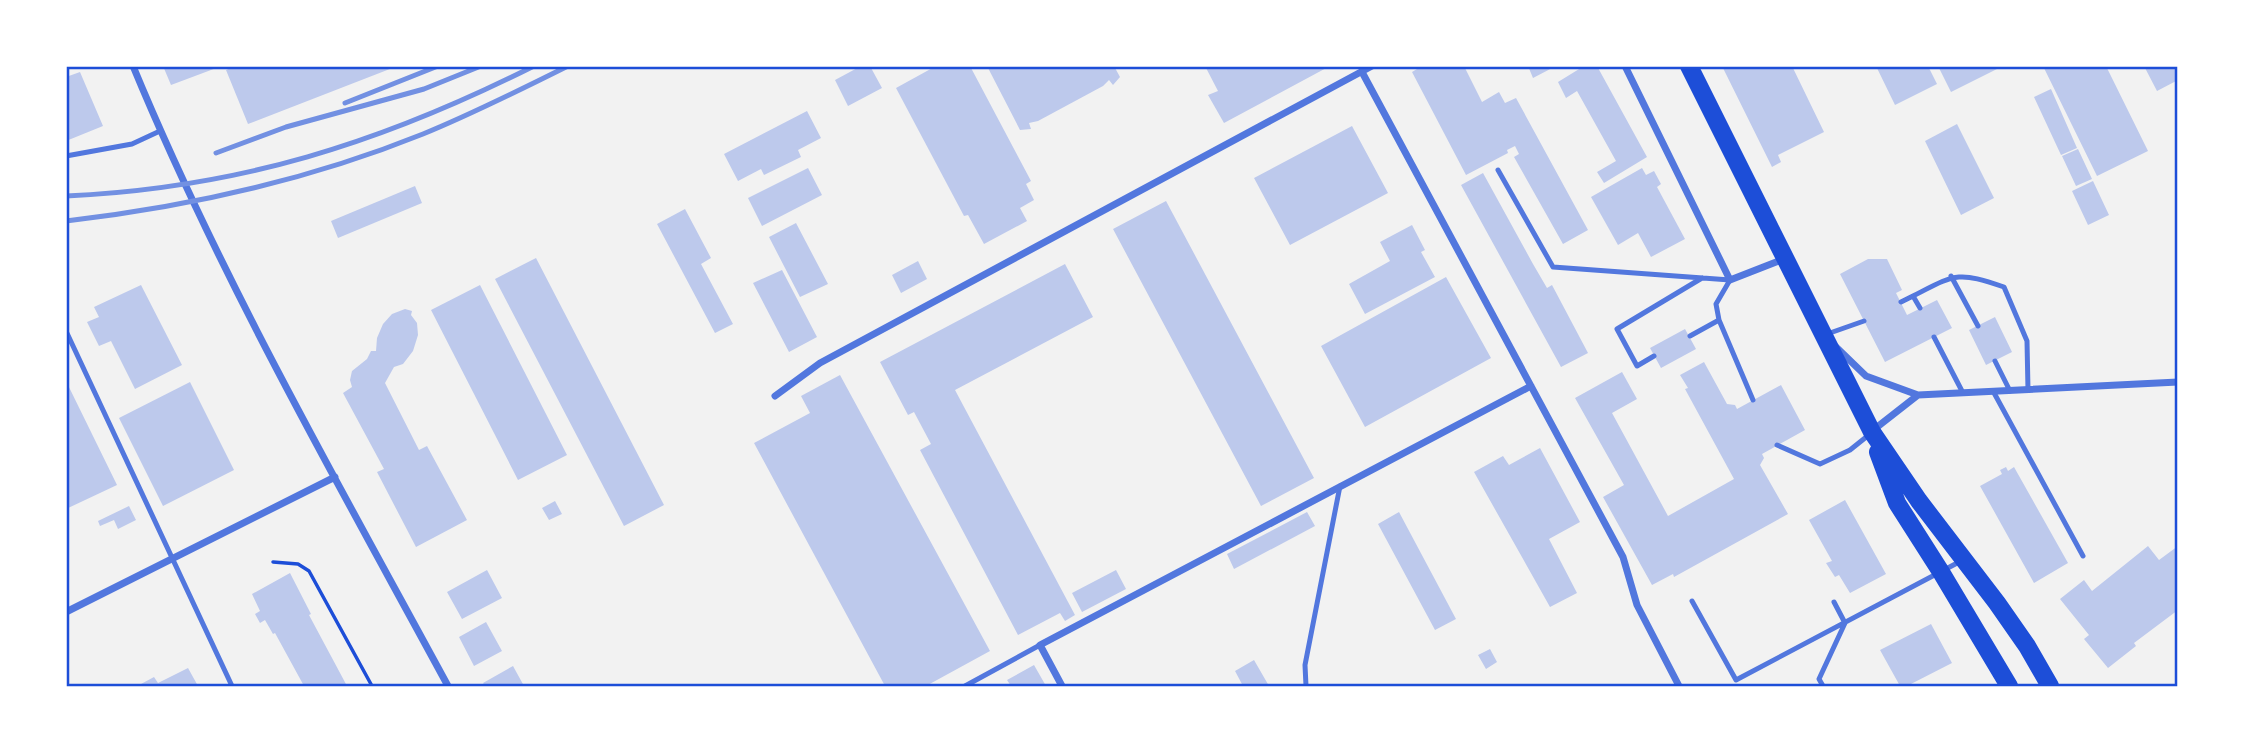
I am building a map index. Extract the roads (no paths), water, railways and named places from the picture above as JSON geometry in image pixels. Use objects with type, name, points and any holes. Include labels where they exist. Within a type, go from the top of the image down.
[{"type":"main road","points":[[1689,66],[1872,432],[1897,503],[2009,687]]},
{"type":"main road","points":[[1872,432],[1919,501],[2027,646],[2050,687]]},
{"type":"street","points":[[133,66],[160,131],[243,300],[447,687]]},
{"type":"street","points":[[775,396],[820,363],[1372,66]]},
{"type":"street","points":[[1625,66],[1730,280],[1785,259]]},
{"type":"street","points":[[1362,72],[1623,557],[1637,605],[1679,687]]},
{"type":"street","points":[[1823,335],[1866,376],[1918,395],[2178,382]]},
{"type":"street","points":[[1062,687],[1040,645],[1531,386]]},
{"type":"street","points":[[1872,432],[1918,395]]},
{"type":"street","points":[[66,612],[335,477]]},
{"type":"lane","points":[[66,156],[132,144],[160,131]]},
{"type":"lane","points":[[1498,170],[1553,267],[1730,280],[1716,304],[1719,320],[1753,400]]},
{"type":"lane","points":[[1951,276],[1978,326]]},
{"type":"lane","points":[[1901,302],[1951,276],[1975,277],[2004,287],[2027,341],[2028,390]]},
{"type":"lane","points":[[1654,356],[1637,366],[1617,329],[1702,278]]},
{"type":"lane","points":[[1913,296],[1920,309]]},
{"type":"lane","points":[[1690,337],[1719,320]]},
{"type":"lane","points":[[1823,335],[1864,321]]},
{"type":"lane","points":[[67,335],[232,687]]},
{"type":"lane","points":[[1934,337],[1963,393]]},
{"type":"lane","points":[[1995,360],[2010,391]]},
{"type":"lane","points":[[1993,391],[2083,556]]},
{"type":"lane","points":[[1777,445],[1820,464],[1850,450],[1872,432]]},
{"type":"lane","points":[[1306,687],[1305,665],[1340,486]]},
{"type":"lane","points":[[1692,601],[1736,680],[1964,560]]},
{"type":"lane","points":[[1823,687],[1819,679],[1844,623],[1834,602]]},
{"type":"lane","points":[[965,687],[1040,645]]},
{"type":"railway","points":[[345,103],[438,66]]},
{"type":"railway","points":[[216,153],[286,127],[424,89],[481,66]]},
{"type":"railway","points":[[66,196],[191,183],[308,157],[421,118],[534,66]]},
{"type":"railway","points":[[66,221],[157,208],[248,190],[336,165],[441,126],[568,66]]}]
